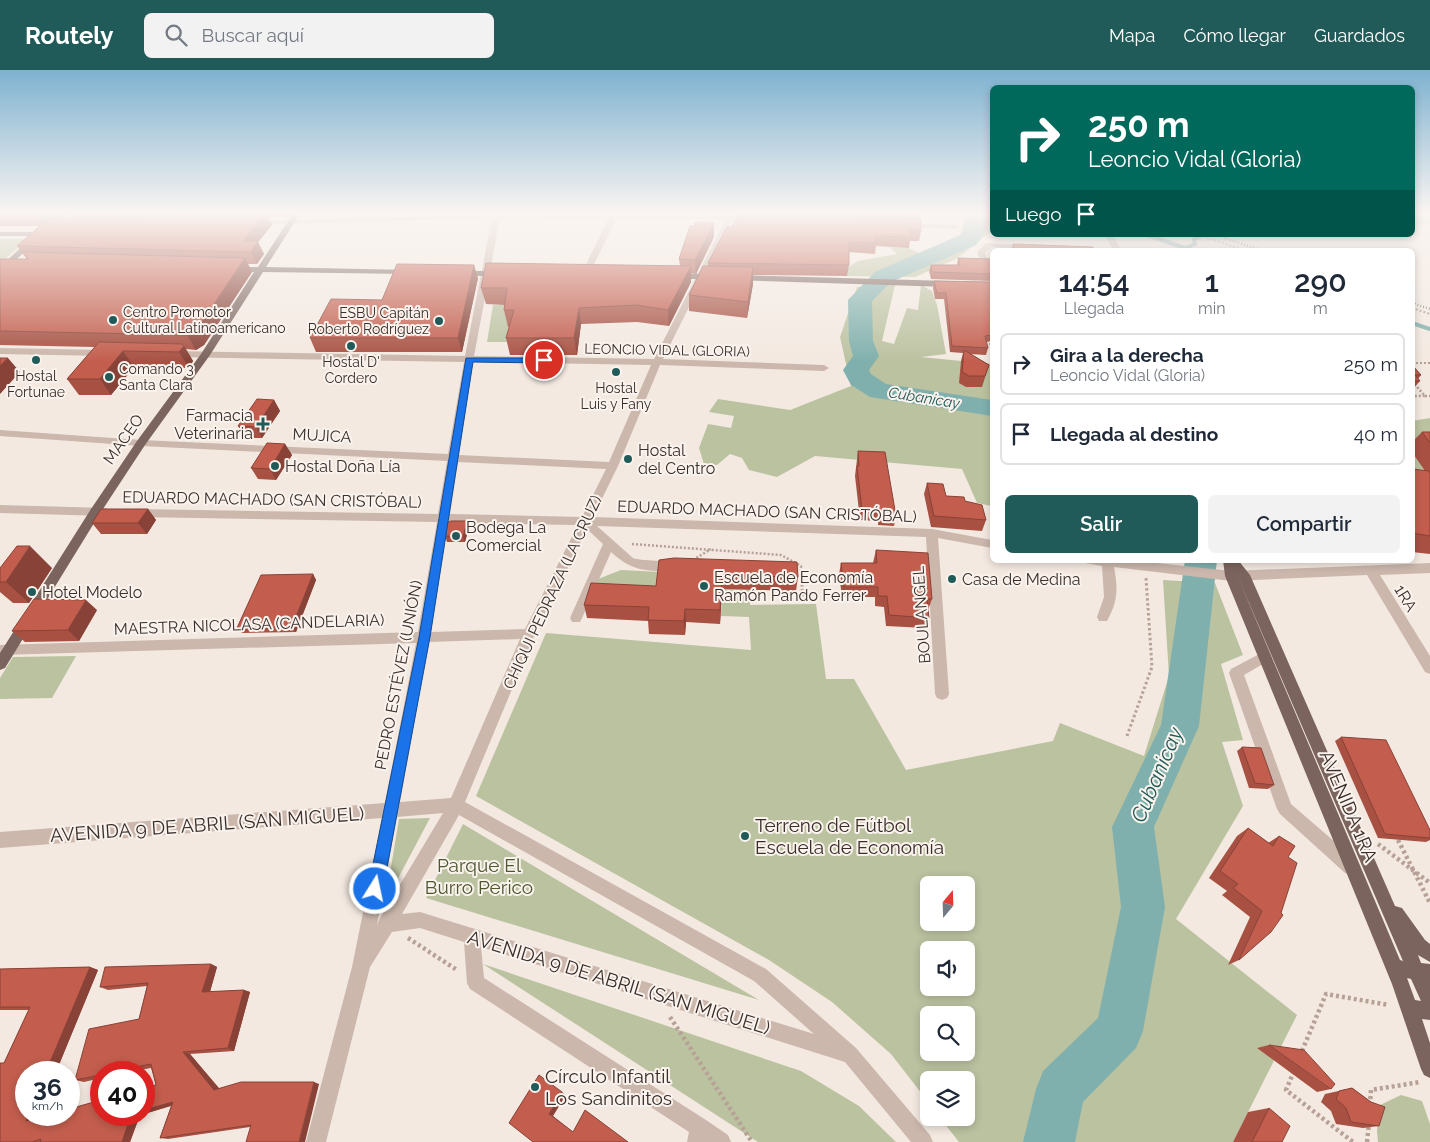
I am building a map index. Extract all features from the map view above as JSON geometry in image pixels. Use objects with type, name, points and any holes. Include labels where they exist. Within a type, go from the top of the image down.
[{"type":"main road","points":[[0,272],[12,262]]},
{"type":"main road","name":"MACEO","points":[[0,664],[5,649],[95,512],[141,443],[205,355],[267,262]]},
{"type":"main road","points":[[223,268],[417,272]]},
{"type":"main road","points":[[456,273],[515,274]]},
{"type":"main road","points":[[575,275],[595,275]]},
{"type":"main road","points":[[662,276],[721,278]]},
{"type":"main road","points":[[730,278],[957,284]]},
{"type":"main road","name":"AVENIDA 1RA","points":[[1230,563],[1231,575],[1263,657],[1410,1008],[1430,1070]]},
{"type":"main road","name":"AVENIDA 1RA","points":[[1231,575],[1380,893],[1423,972],[1430,1002]]},
{"type":"main road","points":[[1380,893],[1419,946],[1430,954]]},
{"type":"main road","points":[[1394,968],[1423,972]]},
{"type":"main road","points":[[1410,1008],[1430,1011]]},
{"type":"street","name":"PEDRO ESTÉVEZ (UNIÓN)","points":[[316,1142],[361,968],[424,637],[469,359],[487,262]]},
{"type":"street","points":[[585,275],[591,262]]},
{"type":"street","name":"CHIQUI PEDRAZA (LA CRUZ)","points":[[361,968],[456,806],[529,634],[612,466],[657,362],[708,262]]},
{"type":"street","points":[[0,350],[117,353]]},
{"type":"street","name":"LEONCIO VIDAL (GLORIA)","points":[[166,354],[657,362],[824,368]]},
{"type":"street","name":"MUJICA","points":[[0,433],[141,443],[612,466]]},
{"type":"street","name":"EDUARDO MACHADO (SAN CRISTÓBAL)","points":[[0,509],[120,513],[585,520],[932,533],[990,544]]},
{"type":"street","points":[[585,520],[629,562],[640,565],[678,567],[690,562]]},
{"type":"street","name":"BOULANGEL","points":[[932,533],[942,694]]},
{"type":"street","points":[[576,618],[609,543]]},
{"type":"street","points":[[1103,617],[1110,607],[1112,599],[1107,563],[1231,575],[1342,565],[1370,569],[1430,568]]},
{"type":"street","name":"1RA","points":[[1370,569],[1430,668]]},
{"type":"street","name":"MAESTRA NICOLASA (CANDELARIA)","points":[[5,649],[529,634]]},
{"type":"street","points":[[1263,657],[1236,673],[1285,809],[1351,867]]},
{"type":"street","name":"AVENIDA 9 DE ABRIL (SAN MIGUEL)","points":[[0,840],[456,806],[760,975],[850,1054],[923,1142]]},
{"type":"street","name":"AVENIDA 9 DE ABRIL (SAN MIGUEL)","points":[[386,924],[420,920],[850,1054]]},
{"type":"street","points":[[472,937],[476,983],[698,1135],[721,1142]]},
{"type":"path","points":[[1415,309],[1430,314]]},
{"type":"path","points":[[978,344],[990,344]]},
{"type":"path","points":[[1415,363],[1430,363]]},
{"type":"path","points":[[1415,385],[1424,396]]},
{"type":"path","points":[[1415,396],[1430,396]]},
{"type":"path","points":[[609,543],[773,552],[801,566],[803,604]]},
{"type":"path","points":[[690,562],[712,549]]},
{"type":"path","points":[[1127,736],[1152,667],[1145,567]]},
{"type":"path","points":[[1398,840],[1430,904]]},
{"type":"path","points":[[1374,841],[1430,883]]},
{"type":"path","points":[[386,924],[476,983]]},
{"type":"path","points":[[654,993],[752,1142]]},
{"type":"path","points":[[1300,1055],[1326,994],[1410,1008]]},
{"type":"path","points":[[1297,1064],[1286,1090],[1353,1142]]},
{"type":"path","points":[[1367,1142],[1371,1090],[1430,1081]]},
{"type":"green space","points":[[856,262],[949,262],[915,277],[847,276],[847,268]]},
{"type":"green space","points":[[895,285],[882,341],[894,344],[907,308],[918,310],[921,285],[932,291],[937,305],[946,354],[921,357],[990,364],[990,506],[977,503],[962,469],[815,456],[777,477],[749,470],[742,458],[730,454],[717,465],[704,464],[699,448],[708,424],[731,428],[734,416],[709,412],[718,399],[790,410],[851,386],[840,337],[857,287]]},
{"type":"green space","points":[[493,305],[511,305],[507,342],[487,342]]},
{"type":"green space","points":[[1430,418],[1430,481],[1415,480],[1415,420]]},
{"type":"green space","points":[[621,570],[661,572],[658,600],[591,597],[598,579]]},
{"type":"green space","points":[[1163,580],[1215,583],[1243,655],[1221,664],[1243,740],[1222,742],[1243,806],[1176,919],[1297,1015],[1233,1142],[959,1142],[946,1126],[975,1126],[975,1071],[920,1071],[920,1091],[891,1054],[832,1002],[769,960],[476,796],[546,633],[751,650],[749,617],[721,616],[722,589],[750,590],[750,605],[816,604],[826,679],[854,679],[906,770],[1053,741],[1060,723],[1144,756],[1169,676]]},
{"type":"green space","points":[[76,656],[52,698],[0,699],[0,678],[13,657]]},
{"type":"green space","points":[[430,818],[385,903],[399,819]]},
{"type":"green space","name":"Parque El Burro Perico","points":[[463,824],[759,1000],[426,898]]},
{"type":"green space","points":[[483,964],[801,1071],[859,1106],[896,1142],[758,1142]]},
{"type":"green space","points":[[1401,1095],[1422,1101],[1430,1124],[1430,1142],[1378,1142],[1377,1131],[1380,1105]]},
{"type":"building","points":[[0,262],[242,262],[196,331],[187,335],[0,331]]},
{"type":"building","points":[[849,262],[849,265],[708,263]]},
{"type":"building","points":[[959,262],[990,262],[990,274],[932,272],[931,265],[960,265]]},
{"type":"building","points":[[486,263],[691,266],[668,310],[636,305],[579,308],[574,338],[506,338],[514,310],[504,310],[507,288],[481,288]]},
{"type":"building","points":[[397,264],[474,265],[458,338],[310,338],[331,299],[382,300]]},
{"type":"building","points":[[703,266],[753,267],[748,302],[689,295]]},
{"type":"building","points":[[934,281],[990,282],[990,335],[985,336],[988,348],[952,346],[946,293],[937,293]]},
{"type":"building","points":[[99,342],[182,344],[184,346],[179,352],[123,351],[100,379],[67,379]]},
{"type":"building","points":[[964,350],[989,365],[985,376],[969,376],[962,372]]},
{"type":"building","points":[[0,358],[8,358],[0,366]]},
{"type":"building","points":[[1415,368],[1421,375],[1415,375]]},
{"type":"building","points":[[257,399],[274,400],[256,427],[238,426]]},
{"type":"building","points":[[1422,432],[1430,432],[1430,443]]},
{"type":"building","points":[[267,443],[285,444],[270,469],[251,468]]},
{"type":"building","points":[[858,451],[885,452],[896,516],[881,515],[880,511],[862,510],[857,466],[859,466]]},
{"type":"building","points":[[1415,469],[1429,471],[1430,473],[1430,536],[1415,534]]},
{"type":"building","points":[[927,483],[943,484],[946,496],[964,497],[965,501],[982,505],[986,520],[934,516]]},
{"type":"building","points":[[101,509],[148,509],[138,523],[92,523]]},
{"type":"building","points":[[451,521],[467,521],[463,537],[445,536],[447,523]]},
{"type":"building","points":[[17,546],[30,546],[6,582],[0,582],[0,568]]},
{"type":"building","points":[[876,550],[928,553],[932,599],[927,599],[929,618],[889,615],[887,596],[878,596],[878,587],[844,587],[841,563],[877,563]]},
{"type":"building","points":[[674,558],[797,562],[798,577],[722,575],[720,610],[685,609],[684,621],[648,620],[649,607],[584,605],[591,583],[656,586],[659,560]]},
{"type":"building","points":[[313,574],[292,627],[237,628],[261,575]]},
{"type":"building","points":[[34,599],[86,600],[68,630],[12,631]]},
{"type":"building","points":[[1341,737],[1386,740],[1430,830],[1430,838],[1385,834]]},
{"type":"building","points":[[1242,747],[1261,748],[1274,785],[1255,783]]},
{"type":"building","points":[[1248,828],[1273,846],[1279,836],[1295,846],[1288,857],[1297,863],[1281,913],[1283,915],[1271,932],[1239,960],[1262,911],[1233,888],[1238,884],[1220,871]]},
{"type":"building","points":[[211,964],[202,992],[244,990],[228,1048],[183,1052],[214,1090],[241,1082],[314,1082],[299,1142],[246,1142],[251,1125],[160,1138],[173,1102],[155,1107],[155,1061],[90,1061],[90,1077],[80,1079],[80,1062],[89,1029],[139,1019],[148,983],[100,987],[105,967]]},
{"type":"building","points":[[90,967],[51,1061],[15,1061],[15,1126],[80,1126],[80,1106],[90,1103],[90,1126],[127,1126],[122,1142],[40,1142],[41,1139],[32,1142],[0,1142],[0,1063],[4,1063],[30,1007],[0,1007],[0,969]]},
{"type":"building","points":[[1269,1045],[1304,1050],[1335,1084],[1331,1089]]},
{"type":"building","points":[[539,1075],[562,1092],[549,1114],[573,1132],[585,1110],[628,1142],[533,1142],[509,1123]]},
{"type":"building","points":[[1352,1088],[1371,1102],[1385,1107],[1379,1126],[1351,1122],[1346,1108],[1336,1099],[1339,1091]]},
{"type":"building","points":[[1269,1108],[1290,1126],[1282,1142],[1252,1142]]},
{"type":"waterway","name":"Cubanicay","points":[[917,262],[883,277],[860,300],[861,341],[866,356],[856,370],[860,379],[879,391],[990,408]]},
{"type":"waterway","points":[[1415,324],[1430,329]]},
{"type":"waterway","name":"Cubanicay","points":[[1049,1142],[1061,1089],[1119,1031],[1143,907],[1133,827],[1180,726],[1201,563]]},
{"type":"railway","points":[[1415,304],[1430,309]]},
{"type":"place","name":"Centro Promotor Cultural Latinoamericano","points":[[113,320]]},
{"type":"place","name":"ESBU Capitán Roberto Rodríguez","points":[[439,321]]},
{"type":"place","name":"Hostal D' Cordero","points":[[351,346]]},
{"type":"place","name":"Hostal Fortunae","points":[[36,360]]},
{"type":"place","name":"Hostal Luis y Fany","points":[[616,372]]},
{"type":"place","name":"Comando 3 Santa Clara","points":[[109,377]]},
{"type":"place","name":"Farmacia Veterinaria","points":[[263,424]]},
{"type":"place","name":"Hostal del Centro","points":[[628,459]]},
{"type":"place","name":"Hostal Doña Lía","points":[[275,466]]},
{"type":"place","name":"Bodega La Comercial","points":[[456,536]]},
{"type":"place","name":"Casa de Medina","points":[[952,579]]},
{"type":"place","name":"Escuela de Economía Ramón Pando Ferrer","points":[[704,586]]},
{"type":"place","name":"Hotel Modelo","points":[[32,592]]},
{"type":"place","name":"Terreno de Fútbol Escuela de Economía","points":[[745,836]]},
{"type":"place","name":"Círculo Infantil Los Sandinitos","points":[[535,1087]]},
{"type":"route","points":[[375,889],[424,637],[469,359],[544,360]]}]
